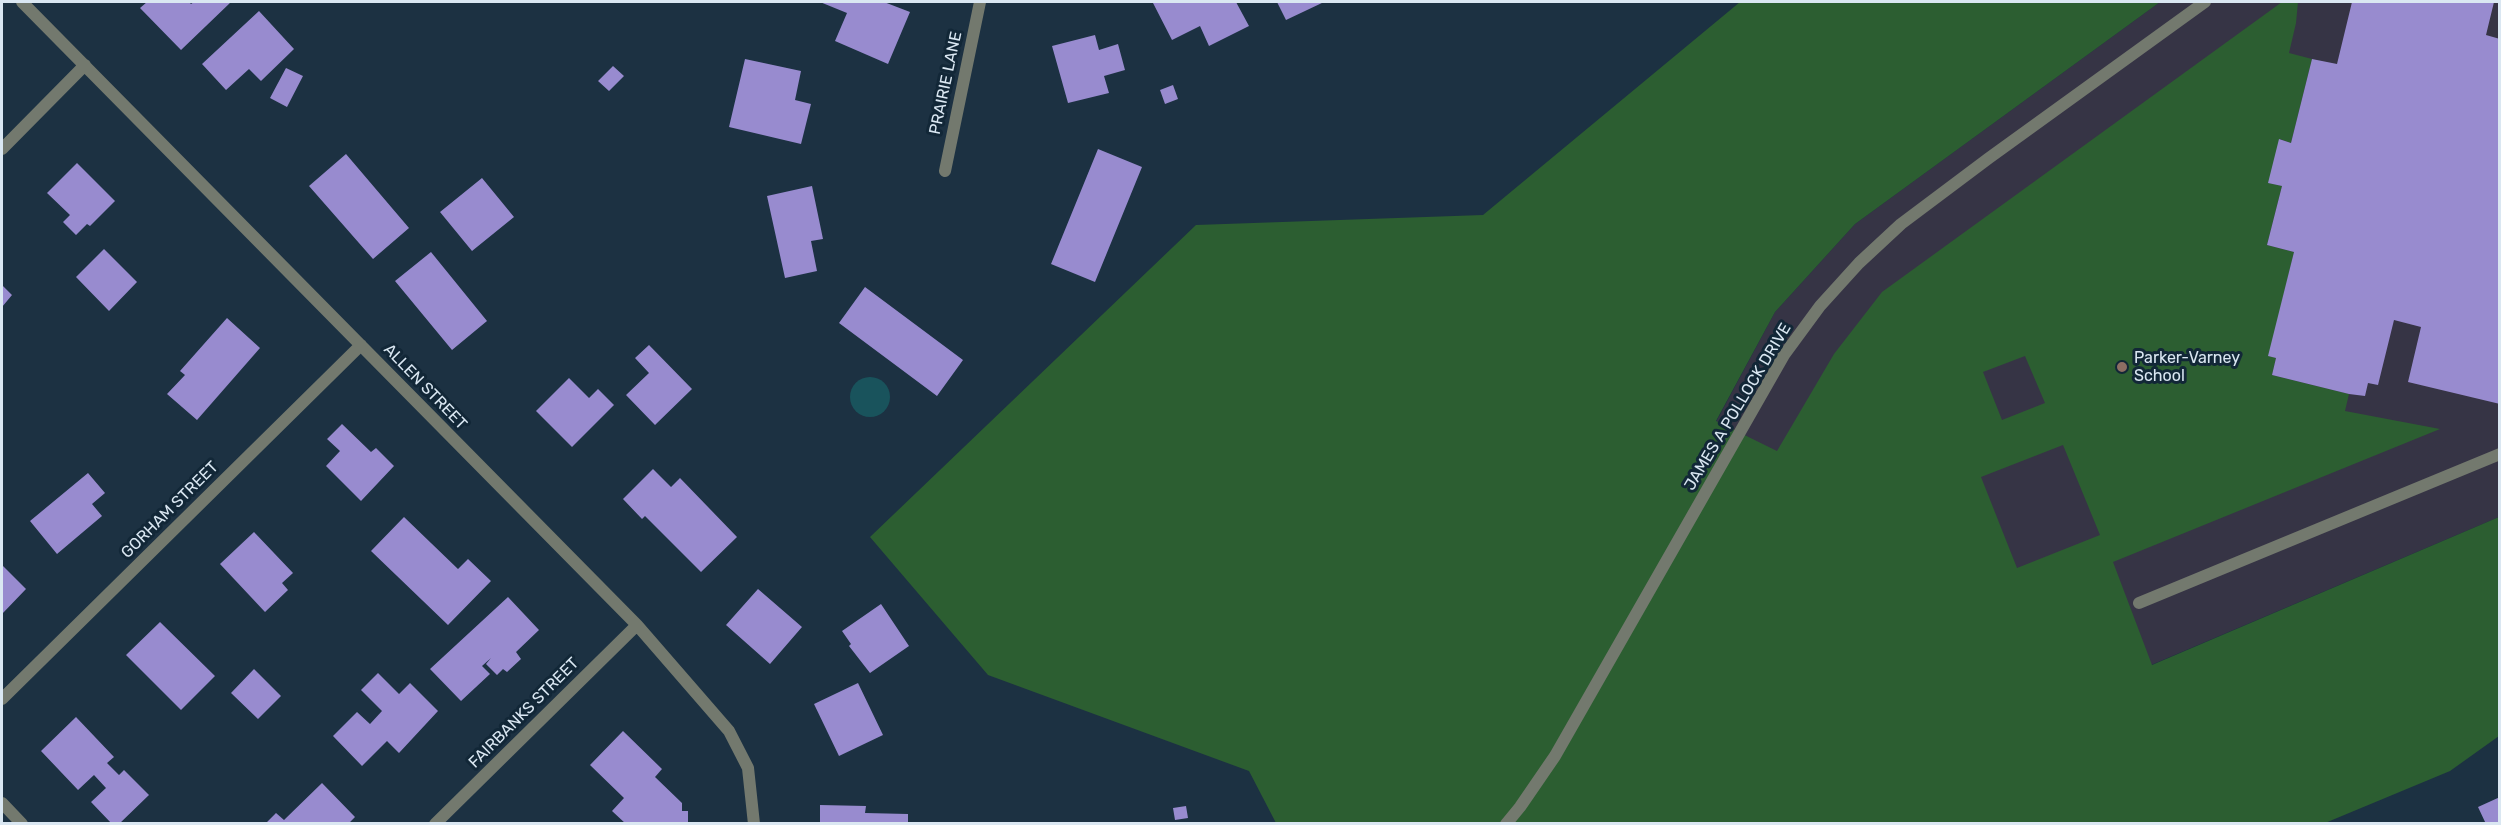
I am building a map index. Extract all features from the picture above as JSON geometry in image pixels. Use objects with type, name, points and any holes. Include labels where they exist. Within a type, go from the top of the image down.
[{"type":"street","name":"ALLEN STREET","points":[[22,2],[637,626],[729,731],[748,768],[754,824]]},
{"type":"street","name":"PRAIRIE LANE","points":[[945,171],[980,2]]},
{"type":"street","name":"JAMES A POLLOCK DRIVE","points":[[1506,824],[1555,756],[1784,355],[1820,306],[1859,263],[1901,224],[2205,2]]},
{"type":"street","points":[[2,149],[85,65]]},
{"type":"street","name":"GORHAM STREET","points":[[2,699],[361,345]]},
{"type":"street","points":[[2139,603],[2499,454]]},
{"type":"street","name":"FAIRBANKS STREET","points":[[435,824],[637,626]]},
{"type":"street","points":[[2,803],[22,824]]},
{"type":"shaded area","name":"Parker-Varney School","points":[[2160,2],[2499,2],[2499,517],[2151,665],[1716,422],[1775,312],[1855,224]]},
{"type":"shaded area","points":[[870,377],[884,383],[890,397],[884,411],[870,417],[856,411],[850,397],[856,383]]},
{"type":"green space","points":[[1740,2],[2160,2],[1855,224],[1775,312],[1716,421],[1777,451],[1834,354],[1882,292],[2282,2],[2298,2],[2289,53],[2312,59],[2291,143],[2280,139],[2269,183],[2282,186],[2267,245],[2294,252],[2269,356],[2276,358],[2272,375],[2349,394],[2345,411],[2440,429],[2113,562],[2152,665],[2499,517],[2499,736],[2450,771],[2325,823],[1276,823],[1249,771],[988,675],[870,537],[1196,225],[1483,215]],"holes":[[[2025,356],[2045,403],[2002,420],[1983,372]],[[2063,445],[2100,535],[2017,568],[1981,477]]]},
{"type":"building","points":[[147,2],[189,2],[191,4],[194,2],[231,2],[181,50],[140,8]]},
{"type":"building","points":[[820,2],[884,2],[910,12],[888,64],[835,41],[847,13]]},
{"type":"building","points":[[1236,2],[1249,26],[1209,46],[1200,26],[1172,40],[1153,3]]},
{"type":"building","points":[[1277,2],[1324,2],[1286,20]]},
{"type":"building","points":[[2352,2],[2494,2],[2486,35],[2500,39],[2500,404],[2408,382],[2421,327],[2394,320],[2378,385],[2368,383],[2365,396],[2272,375],[2276,358],[2268,356],[2294,252],[2267,245],[2282,186],[2268,183],[2279,139],[2291,143],[2312,59],[2337,64]]},
{"type":"building","points":[[259,11],[294,49],[261,81],[249,69],[226,90],[202,64]]},
{"type":"building","points":[[1095,35],[1099,50],[1118,44],[1125,70],[1104,76],[1109,93],[1068,103],[1052,46]]},
{"type":"building","points":[[745,59],[801,71],[795,100],[811,104],[801,144],[729,127]]},
{"type":"building","points":[[613,66],[624,76],[609,91],[598,81]]},
{"type":"building","points":[[286,68],[303,76],[287,107],[270,98]]},
{"type":"building","points":[[1173,85],[1178,99],[1165,104],[1160,90]]},
{"type":"building","points":[[1098,149],[1142,167],[1095,282],[1051,264]]},
{"type":"building","points":[[346,154],[409,228],[373,259],[309,186]]},
{"type":"building","points":[[77,163],[115,201],[90,226],[87,224],[76,235],[63,222],[70,215],[47,193]]},
{"type":"building","points":[[482,178],[514,217],[472,251],[440,212]]},
{"type":"building","points":[[812,186],[823,239],[811,241],[817,271],[785,278],[767,196]]},
{"type":"building","points":[[104,249],[137,282],[109,311],[76,277]]},
{"type":"building","points":[[431,252],[487,321],[452,350],[395,281]]},
{"type":"building","points":[[2,285],[12,295],[2,307]]},
{"type":"building","points":[[865,287],[963,360],[937,396],[839,323]]},
{"type":"building","points":[[227,318],[260,348],[197,420],[167,394],[185,375],[180,371]]},
{"type":"building","points":[[649,345],[692,389],[655,425],[626,395],[649,373],[635,358]]},
{"type":"building","points":[[569,378],[589,398],[598,389],[614,405],[572,447],[536,411]]},
{"type":"building","points":[[342,424],[371,452],[376,448],[394,466],[361,501],[326,466],[340,451],[327,439]]},
{"type":"building","points":[[653,469],[671,487],[680,478],[737,537],[701,572],[645,516],[642,519],[623,499]]},
{"type":"building","points":[[88,473],[105,493],[92,504],[102,516],[57,554],[30,521]]},
{"type":"building","points":[[404,517],[458,569],[468,559],[491,581],[448,625],[371,551]]},
{"type":"building","points":[[254,532],[293,573],[282,583],[288,590],[265,612],[220,564]]},
{"type":"building","points":[[2,565],[26,589],[2,614]]},
{"type":"building","points":[[758,589],[802,627],[770,664],[726,625]]},
{"type":"building","points":[[508,597],[539,630],[516,652],[521,659],[507,672],[503,669],[497,675],[486,664],[491,658],[482,666],[490,674],[461,701],[430,669]]},
{"type":"building","points":[[881,604],[909,646],[870,673],[849,646],[851,644],[842,631]]},
{"type":"building","points":[[160,622],[215,676],[181,710],[126,655]]},
{"type":"building","points":[[254,669],[281,696],[258,719],[231,693]]},
{"type":"building","points":[[378,673],[399,694],[410,683],[438,711],[399,753],[387,741],[362,766],[333,736],[357,712],[370,724],[382,711],[361,690]]},
{"type":"building","points":[[858,683],[883,735],[839,756],[814,704]]},
{"type":"building","points":[[76,717],[114,757],[107,763],[119,775],[124,770],[149,795],[119,824],[112,824],[91,802],[106,788],[94,775],[78,790],[41,751]]},
{"type":"building","points":[[623,731],[662,769],[655,777],[682,803],[682,811],[688,811],[688,824],[626,824],[612,811],[624,798],[590,765]]},
{"type":"building","points":[[322,783],[355,817],[348,824],[265,824],[276,813],[284,820]]},
{"type":"building","points":[[2500,797],[2500,824],[2486,824],[2478,807]]},
{"type":"building","points":[[820,805],[866,806],[865,813],[908,814],[908,824],[820,824]]},
{"type":"building","points":[[1186,806],[1188,818],[1175,820],[1173,808]]},
{"type":"place","name":"Parker-Varney School","points":[[2122,367]]}]
